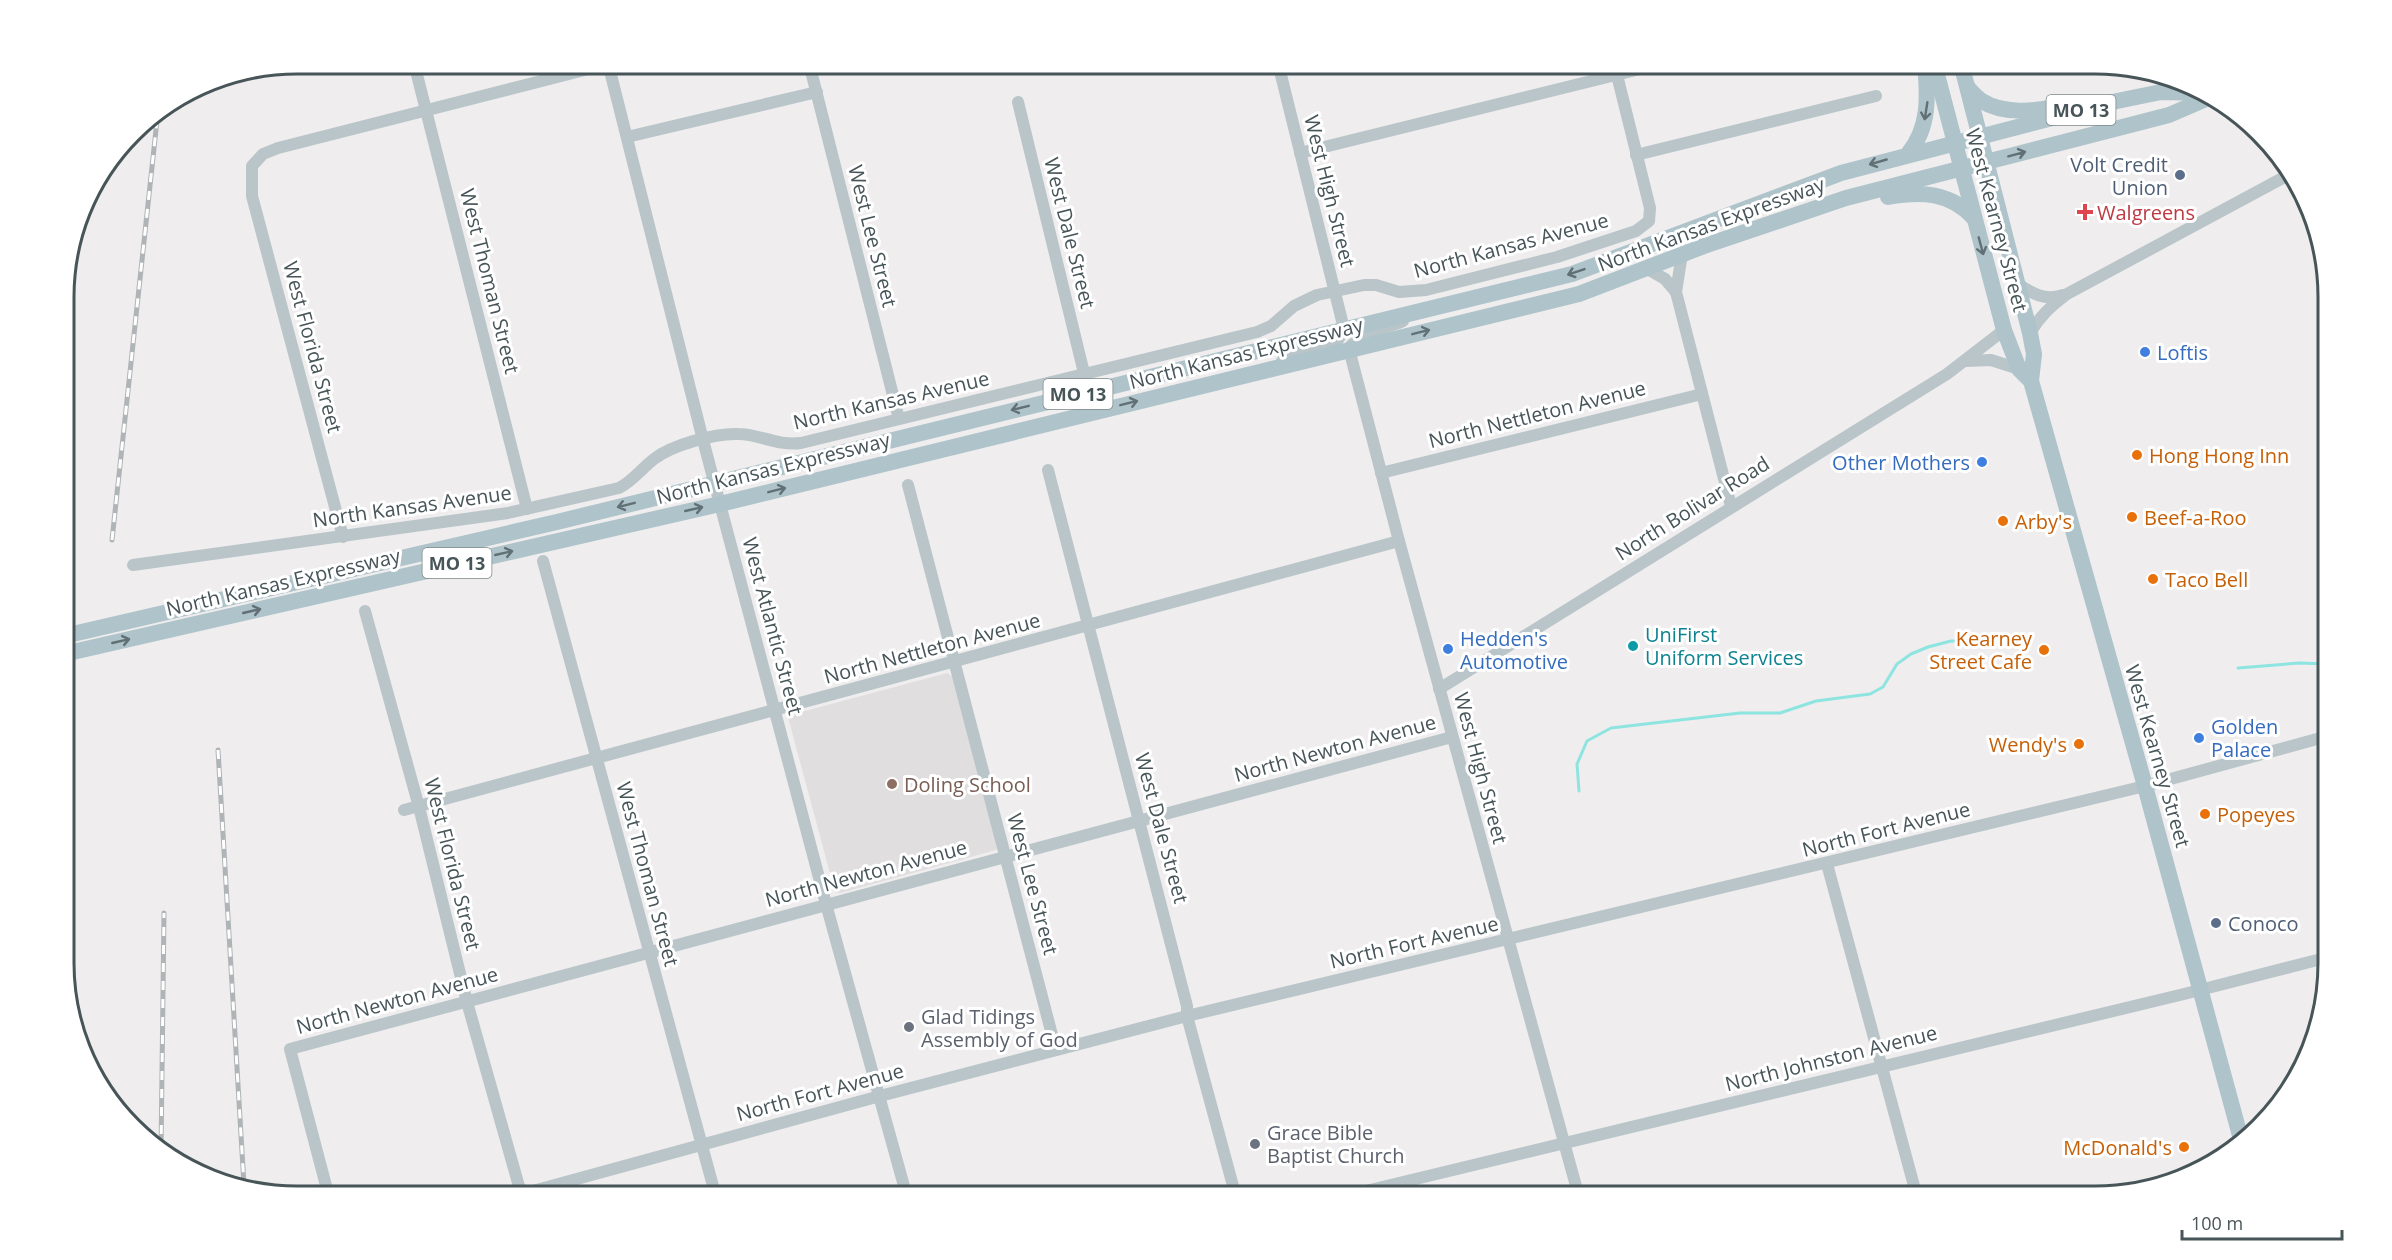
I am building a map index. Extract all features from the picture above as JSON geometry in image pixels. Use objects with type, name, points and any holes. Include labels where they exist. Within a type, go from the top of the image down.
[{"type":"main road","points":[[1908,154],[1918,142],[1924,127],[1928,100],[1926,74]]},
{"type":"main road","name":"West Kearney Street","points":[[1937,74],[2004,330],[2025,375],[2145,786],[2240,1134]]},
{"type":"main road","name":"West Kearney Street","points":[[1964,74],[2031,333],[2034,354],[2025,375]]},
{"type":"main road","points":[[1968,88],[1982,101],[2022,110],[2045,109],[2116,92],[2161,92]]},
{"type":"main road","name":"North Kansas Expressway","points":[[74,634],[546,525],[1572,274],[1841,173],[2117,101],[2161,92],[2187,93]]},
{"type":"main road","name":"North Kansas Expressway","points":[[74,652],[720,504],[1579,294],[1775,220],[1846,198],[2169,115],[2202,101]]},
{"type":"main road","points":[[1775,220],[1828,213],[1908,193],[1940,196],[1952,200],[1962,205],[1974,219]]},
{"type":"street","name":"West Thoman Street","points":[[417,74],[527,509]]},
{"type":"street","points":[[426,110],[565,74]]},
{"type":"street","name":"West Atlantic Street","points":[[611,74],[714,483],[904,1186]]},
{"type":"street","name":"West Lee Street","points":[[812,74],[899,419]]},
{"type":"street","name":"West High Street","points":[[1281,74],[1344,329]]},
{"type":"street","points":[[1300,153],[1596,74]]},
{"type":"street","points":[[1616,74],[1636,155],[1876,96]]},
{"type":"street","points":[[627,137],[817,92]]},
{"type":"street","name":"West Dale Street","points":[[1018,102],[1084,373]]},
{"type":"street","name":"West Florida Street","points":[[343,537],[252,196],[252,166],[263,154],[278,148],[426,110]]},
{"type":"street","name":"North Kansas Avenue","points":[[133,565],[343,537],[527,509],[619,488],[627,484],[661,454],[682,445],[739,434],[772,442],[801,443],[1257,332],[1271,326],[1304,300],[1335,290],[1376,285],[1399,292],[1426,290],[1557,257],[1636,231],[1649,221],[1650,208],[1636,155]]},
{"type":"street","points":[[2031,333],[2038,319],[2050,306],[2067,294],[2285,178]]},
{"type":"street","points":[[1682,254],[1676,292],[1731,506]]},
{"type":"street","points":[[1646,268],[1665,279],[1676,292]]},
{"type":"street","points":[[2018,284],[2043,297],[2050,298],[2067,294]]},
{"type":"street","points":[[1349,349],[1352,343],[1360,337],[1404,321],[1428,308]]},
{"type":"street","points":[[1266,370],[1292,356],[1338,340],[1344,329]]},
{"type":"street","name":"North Bolivar Road","points":[[1439,689],[1965,361],[2004,330]]},
{"type":"street","name":"West High Street","points":[[1349,349],[1507,940],[1576,1186]]},
{"type":"street","points":[[1965,361],[1991,360],[2025,375]]},
{"type":"street","name":"North Nettleton Avenue","points":[[1381,473],[1701,394]]},
{"type":"street","name":"West Dale Street","points":[[1048,470],[1188,1006],[1187,1016],[1233,1186]]},
{"type":"street","name":"West Lee Street","points":[[908,485],[1056,1050]]},
{"type":"street","name":"North Nettleton Avenue","points":[[404,810],[775,709],[956,663],[1399,541]]},
{"type":"street","name":"West Thoman Street","points":[[543,561],[713,1186]]},
{"type":"street","name":"West Florida Street","points":[[365,611],[419,807],[515,1186]]},
{"type":"street","name":"North Newton Avenue","points":[[326,1186],[290,1049],[1452,737]]},
{"type":"street","name":"North Fort Avenue","points":[[554,1186],[880,1096],[1187,1016],[1827,864],[2145,786],[2318,739]]},
{"type":"street","points":[[1827,864],[1914,1186]]},
{"type":"street","name":"North Johnston Avenue","points":[[1386,1186],[2318,960]]},
{"type":"shaded area","name":"Doling School","points":[[947,673],[953,677],[996,850],[840,893],[835,892],[788,717]]},
{"type":"waterway","points":[[1579,791],[1577,764],[1587,741],[1611,728],[1740,713],[1780,713],[1816,701],[1870,694],[1883,687],[1897,664],[1911,654],[1928,647],[1951,641],[1971,641],[1991,646]]},
{"type":"waterway","points":[[2238,668],[2318,664]]},
{"type":"railway","points":[[112,540],[157,123]]},
{"type":"railway","points":[[218,750],[244,1180]]},
{"type":"railway","points":[[161,1141],[164,913]]},
{"type":"place","name":"Volt Credit Union","points":[[2180,175]]},
{"type":"place","name":"Walgreens","points":[[2085,212]]},
{"type":"place","name":"Loftis","points":[[2145,352]]},
{"type":"place","name":"Hong Hong Inn","points":[[2137,455]]},
{"type":"place","name":"Other Mothers","points":[[1982,462]]},
{"type":"place","name":"Beef-a-Roo","points":[[2132,517]]},
{"type":"place","name":"Arby's","points":[[2003,521]]},
{"type":"place","name":"Taco Bell","points":[[2153,579]]},
{"type":"place","name":"UniFirst Uniform Services","points":[[1633,646]]},
{"type":"place","name":"Hedden's Automotive","points":[[1448,649]]},
{"type":"place","name":"Kearney Street Cafe","points":[[2044,650]]},
{"type":"place","name":"Golden Palace","points":[[2199,738]]},
{"type":"place","name":"Wendy's","points":[[2079,744]]},
{"type":"place","name":"Doling School","points":[[892,784]]},
{"type":"place","name":"Popeyes","points":[[2205,814]]},
{"type":"place","name":"Conoco","points":[[2216,923]]},
{"type":"place","name":"Glad Tidings Assembly of God","points":[[909,1027]]},
{"type":"place","name":"Grace Bible Baptist Church","points":[[1255,1144]]},
{"type":"place","name":"McDonald's","points":[[2184,1147]]}]
